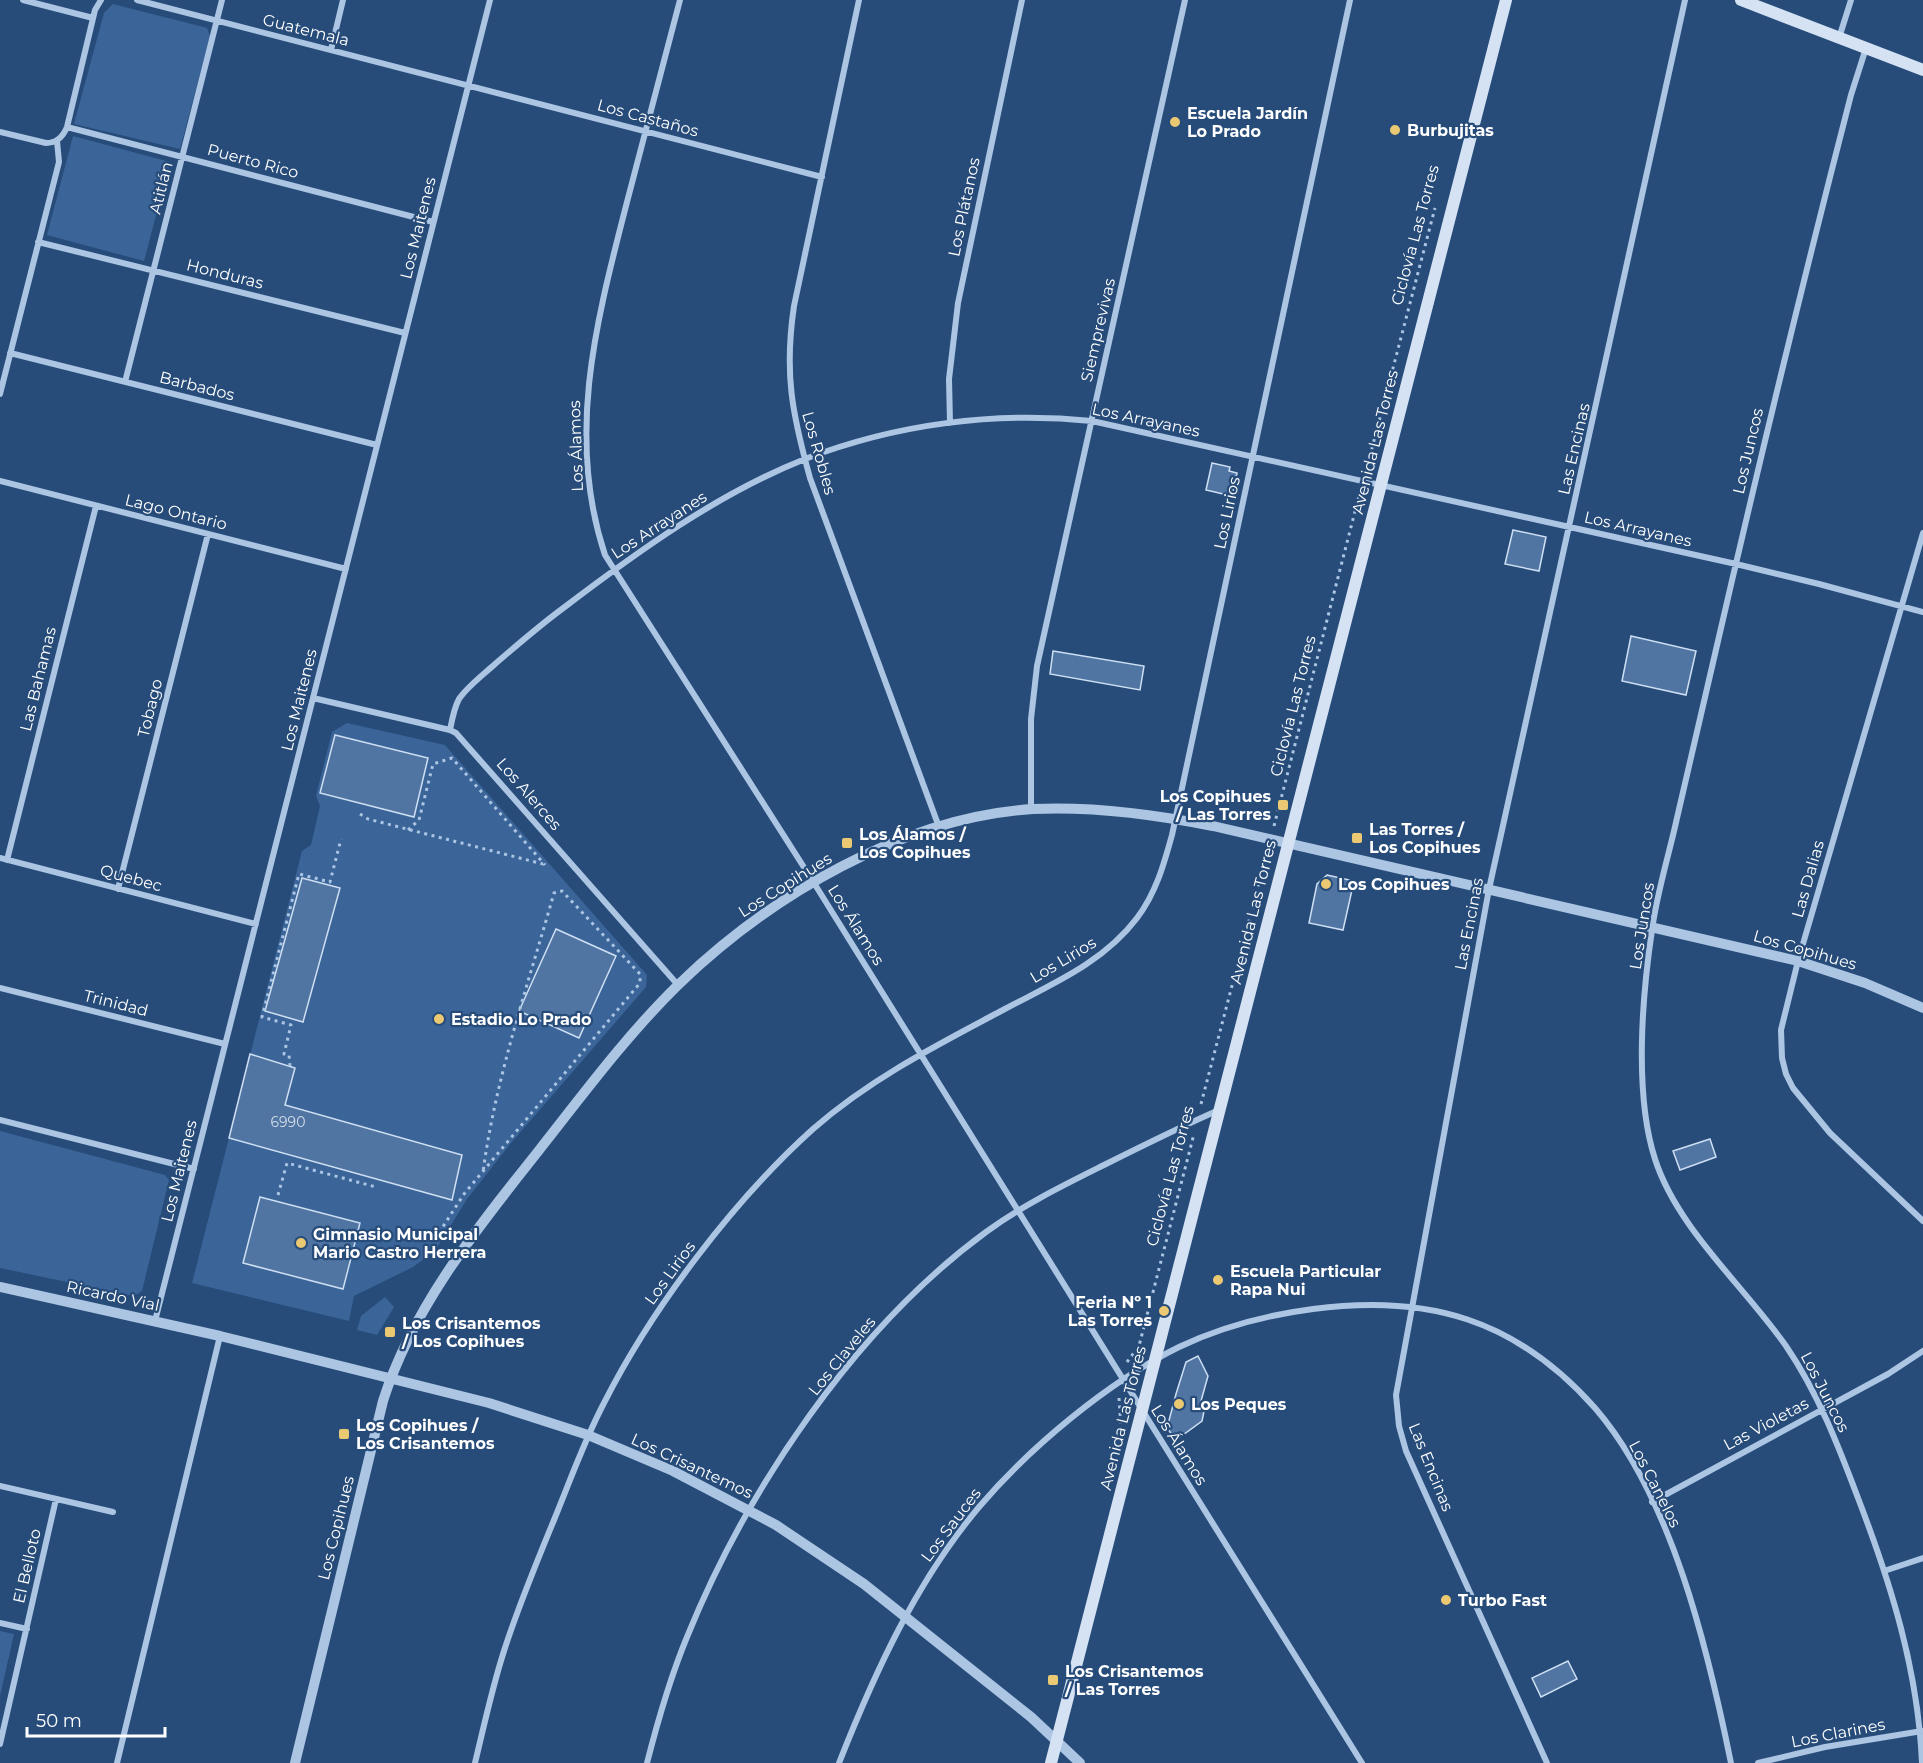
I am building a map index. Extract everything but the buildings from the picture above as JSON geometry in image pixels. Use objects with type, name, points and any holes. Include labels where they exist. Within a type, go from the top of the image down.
[{"type":"main road","name":"Avenida Las Torres","points":[[1051,1763],[1506,0]]},
{"type":"main road","points":[[1741,0],[1923,70]]},
{"type":"street","points":[[23,0],[93,18]]},
{"type":"street","points":[[0,132],[46,143],[57,141],[65,132],[93,18],[101,0]]},
{"type":"street","name":"Guatemala","points":[[137,0],[468,85]]},
{"type":"street","name":"Atitlán","points":[[125,382],[222,0]]},
{"type":"street","points":[[331,50],[343,0]]},
{"type":"street","name":"Los Maitenes","points":[[155,1321],[490,0]]},
{"type":"street","name":"Los Álamos","points":[[680,0],[599,311],[589,378],[586,412],[587,470],[599,536],[605,555],[814,883],[1362,1763]]},
{"type":"street","name":"Los Robles","points":[[859,0],[794,306],[789,353],[792,404],[796,432],[805,460],[939,827]]},
{"type":"street","name":"Los Plátanos","points":[[950,423],[949,378],[958,303],[1022,0]]},
{"type":"street","name":"Siemprevivas","points":[[1031,810],[1031,719],[1037,666],[1185,0]]},
{"type":"street","name":"Los Lirios","points":[[475,1763],[490,1700],[515,1620],[588,1436],[616,1379],[693,1263],[753,1190],[782,1159],[838,1108],[920,1053],[1092,962],[1120,938],[1143,911],[1157,884],[1176,818],[1350,0]]},
{"type":"street","name":"Las Encinas","points":[[1547,1763],[1402,1438],[1396,1395],[1489,889],[1685,0]]},
{"type":"street","points":[[1839,38],[1851,0]]},
{"type":"street","name":"Los Juncos","points":[[1866,48],[1851,95],[1804,279],[1652,926],[1642,1062],[1646,1121],[1658,1169],[1683,1216],[1785,1346],[1822,1409],[1856,1492],[1884,1571],[1909,1655],[1921,1732],[1922,1763]]},
{"type":"street","name":"Los Castaños","points":[[468,85],[822,177]]},
{"type":"street","name":"Puerto Rico","points":[[67,127],[433,222]]},
{"type":"street","points":[[0,394],[59,162],[57,141]]},
{"type":"street","name":"Honduras","points":[[38,242],[405,333]]},
{"type":"street","name":"Barbados","points":[[10,353],[377,445]]},
{"type":"street","name":"Los Arrayanes","points":[[450,729],[459,700],[481,676],[553,616],[614,570],[705,510],[754,483],[805,460],[879,436],[950,423],[1021,417],[1092,421],[1736,564],[1923,612]]},
{"type":"street","name":"Lago Ontario","points":[[0,481],[346,569]]},
{"type":"street","name":"Las Bahamas","points":[[3,859],[96,506]]},
{"type":"street","name":"Las Dalias","points":[[1923,533],[1798,961],[1781,1030],[1782,1058],[1793,1088],[1830,1133],[1923,1221]]},
{"type":"street","name":"Tobago","points":[[118,889],[208,534]]},
{"type":"street","name":"Los Alerces","points":[[313,698],[450,729],[462,737],[678,985]]},
{"type":"street","name":"Los Copihues","points":[[295,1763],[389,1379],[411,1332],[473,1237],[590,1086],[678,985],[740,932],[814,883],[876,850],[939,827],[984,816],[1031,810],[1098,809],[1176,818],[1798,961],[1865,983],[1923,1008]]},
{"type":"street","name":"Quebec","points":[[3,859],[256,924]]},
{"type":"street","name":"Trinidad","points":[[0,988],[225,1044]]},
{"type":"street","name":"Los Claveles","points":[[647,1763],[663,1705],[686,1638],[717,1569],[777,1464],[826,1394],[884,1325],[908,1299],[949,1262],[986,1232],[1018,1211],[1048,1193],[1219,1110]]},
{"type":"street","points":[[0,1120],[194,1169]]},
{"type":"street","name":"Ricardo Vial","points":[[0,1287],[220,1336]]},
{"type":"street","name":"Los Canelos","points":[[1155,1361],[1200,1338],[1264,1318],[1326,1307],[1383,1305],[1412,1306],[1444,1312],[1480,1324],[1517,1343],[1553,1368],[1575,1388],[1612,1431],[1640,1477],[1652,1502],[1670,1544],[1699,1630],[1731,1763]]},
{"type":"street","points":[[117,1763],[220,1336]]},
{"type":"street","name":"Los Crisantemos","points":[[220,1336],[489,1403],[588,1436],[673,1471],[750,1510],[802,1541],[906,1616],[1031,1717],[1080,1763]]},
{"type":"street","name":"Las Violetas","points":[[1652,1502],[1888,1374],[1923,1351]]},
{"type":"street","name":"Los Sauces","points":[[839,1763],[871,1685],[906,1616],[939,1560],[980,1506],[1029,1456],[1086,1406],[1123,1379],[1155,1361]]},
{"type":"street","points":[[0,1486],[113,1512]]},
{"type":"street","name":"El Belloto","points":[[0,1744],[56,1499]]},
{"type":"street","points":[[1884,1571],[1923,1558]]},
{"type":"street","points":[[0,1623],[27,1629]]},
{"type":"street","name":"Los Clarines","points":[[1758,1763],[1849,1743],[1921,1732]]},
{"type":"path","name":"Ciclovía Las Torres","points":[[1121,1432],[1118,1403],[1127,1361],[1139,1346],[1435,206]]},
{"type":"path","points":[[360,814],[368,819],[408,830],[545,865],[452,758],[433,764],[419,820],[408,830]]},
{"type":"path","points":[[290,1066],[290,1055],[284,1054],[291,1025],[262,1017],[299,874],[330,882],[341,839]]},
{"type":"path","points":[[435,1239],[464,1194],[483,1172],[640,983],[640,974],[562,891],[554,893],[519,1011],[487,1143],[483,1172]]},
{"type":"path","points":[[278,1195],[287,1163],[376,1186]]},
{"type":"shaded area","points":[[113,4],[207,28],[210,36],[180,149],[74,124],[104,13]]},
{"type":"shaded area","points":[[73,136],[170,162],[144,261],[47,235]]},
{"type":"shaded area","name":"Estadio Lo Prado","points":[[347,723],[445,745],[647,975],[646,987],[511,1143],[467,1199],[435,1251],[413,1267],[354,1296],[349,1321],[192,1283],[302,851],[311,845],[320,806],[316,796],[332,732]]},
{"type":"shaded area","points":[[0,1131],[165,1175],[169,1180],[142,1291],[134,1296],[0,1268]]},
{"type":"shaded area","points":[[385,1297],[394,1307],[377,1335],[357,1330],[361,1316]]},
{"type":"shaded area","points":[[0,1631],[14,1634],[0,1696]]},
{"type":"place","name":"Escuela Jardín Lo Prado","points":[[1175,122]]},
{"type":"place","name":"Burbujitas","points":[[1395,130]]},
{"type":"place","name":"Los Copihues / Las Torres","points":[[1283,805]]},
{"type":"place","name":"Las Torres / Los Copihues","points":[[1357,838]]},
{"type":"place","name":"Los Álamos / Los Copihues","points":[[847,843]]},
{"type":"place","name":"Los Copihues","points":[[1326,884]]},
{"type":"place","name":"Estadio Lo Prado","points":[[439,1019]]},
{"type":"place","name":"Gimnasio Municipal Mario Castro Herrera","points":[[301,1243]]},
{"type":"place","name":"Escuela Particular Rapa Nui","points":[[1218,1280]]},
{"type":"place","name":"Feria Nº 1 Las Torres","points":[[1164,1311]]},
{"type":"place","name":"Los Crisantemos / Los Copihues","points":[[390,1332]]},
{"type":"place","name":"Los Peques","points":[[1179,1404]]},
{"type":"place","name":"Los Copihues / Los Crisantemos","points":[[344,1434]]},
{"type":"place","name":"Turbo Fast","points":[[1446,1600]]},
{"type":"place","name":"Los Crisantemos / Las Torres","points":[[1053,1680]]}]
